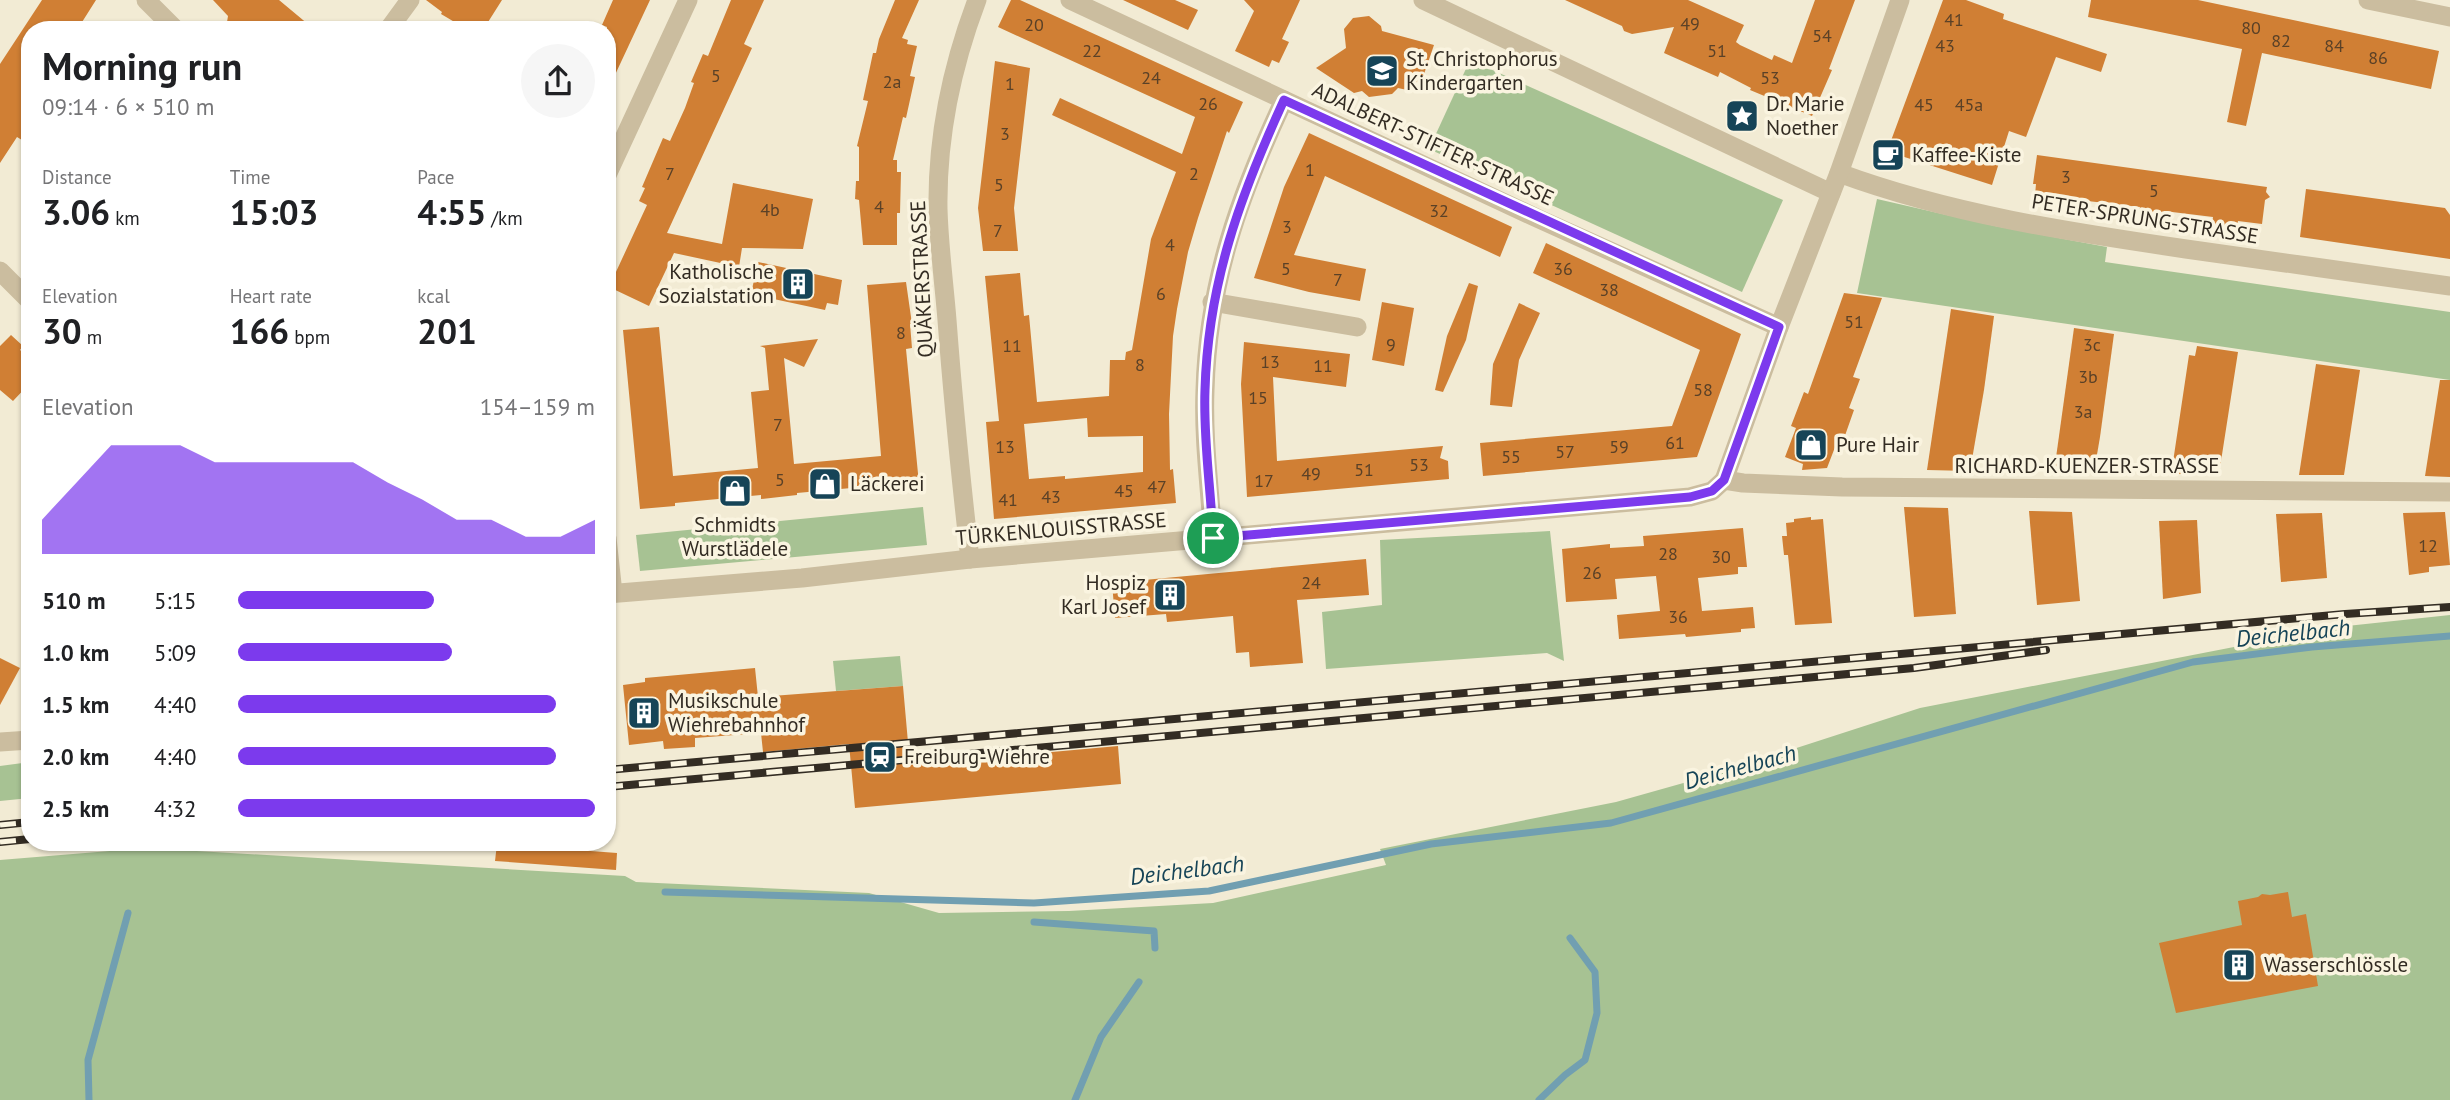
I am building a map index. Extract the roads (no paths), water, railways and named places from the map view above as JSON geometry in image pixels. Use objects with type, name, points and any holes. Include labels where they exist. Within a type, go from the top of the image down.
[{"type":"street","points":[[146,0],[167,21]]},
{"type":"street","points":[[395,21],[410,0]]},
{"type":"street","points":[[616,156],[688,0]]},
{"type":"street","name":"QUÄKERSTRASSE","points":[[970,559],[950,364],[938,208],[948,98],[956,62],[977,0]]},
{"type":"street","name":"ADALBERT-STIFTER-STRASSE","points":[[1070,0],[1779,327]]},
{"type":"street","points":[[1423,0],[1831,193]]},
{"type":"street","points":[[1724,480],[1779,327],[1839,173],[1899,0]]},
{"type":"street","points":[[2368,0],[2450,17]]},
{"type":"street","points":[[1213,538],[1205,391],[1212,302],[1235,215],[1284,100]]},
{"type":"street","name":"PETER-SPRUNG-STRASSE","points":[[1839,173],[1879,188],[2013,221],[2109,238],[2450,286]]},
{"type":"street","points":[[0,271],[21,292]]},
{"type":"street","points":[[1212,302],[1357,327]]},
{"type":"street","name":"TÜRKENLOUISSTRASSE","points":[[616,593],[1690,497],[1712,491],[1724,480]]},
{"type":"street","name":"RICHARD-KUENZER-STRASSE","points":[[1724,480],[1842,487],[2450,492]]},
{"type":"street","points":[[0,742],[21,741]]},
{"type":"waterway","name":"Deichelbach","points":[[665,892],[1034,903],[1209,891],[1431,844],[1611,823],[2193,662],[2312,647],[2450,636]]},
{"type":"waterway","points":[[89,1100],[88,1060],[128,913]]},
{"type":"waterway","points":[[1034,922],[1154,931],[1155,948]]},
{"type":"waterway","points":[[1539,1100],[1585,1060],[1597,1013],[1595,972],[1570,938]]},
{"type":"waterway","points":[[1075,1100],[1101,1037],[1139,982]]},
{"type":"railway","points":[[616,769],[2345,614],[2450,607]]},
{"type":"railway","points":[[616,786],[1914,668],[2046,650]]},
{"type":"railway","points":[[0,825],[21,823]]},
{"type":"railway","points":[[0,842],[21,840]]},
{"type":"place","name":"St. Christophorus Kindergarten","points":[[1382,71]]},
{"type":"place","name":"Dr. Marie Noether","points":[[1742,116]]},
{"type":"place","name":"Kaffee-Kiste","points":[[1888,155]]},
{"type":"place","name":"Katholische Sozialstation","points":[[798,284]]},
{"type":"place","name":"Pure Hair","points":[[1811,445]]},
{"type":"place","name":"Läckerei","points":[[825,484]]},
{"type":"place","name":"Schmidts Wurstlädele","points":[[735,491]]},
{"type":"place","name":"Hospiz Karl Josef","points":[[1170,595]]},
{"type":"place","name":"Musikschule Wiehrebahnhof","points":[[644,713]]},
{"type":"place","name":"Freiburg-Wiehre","points":[[880,757]]},
{"type":"place","name":"Wasserschlössle","points":[[2239,965]]}]
